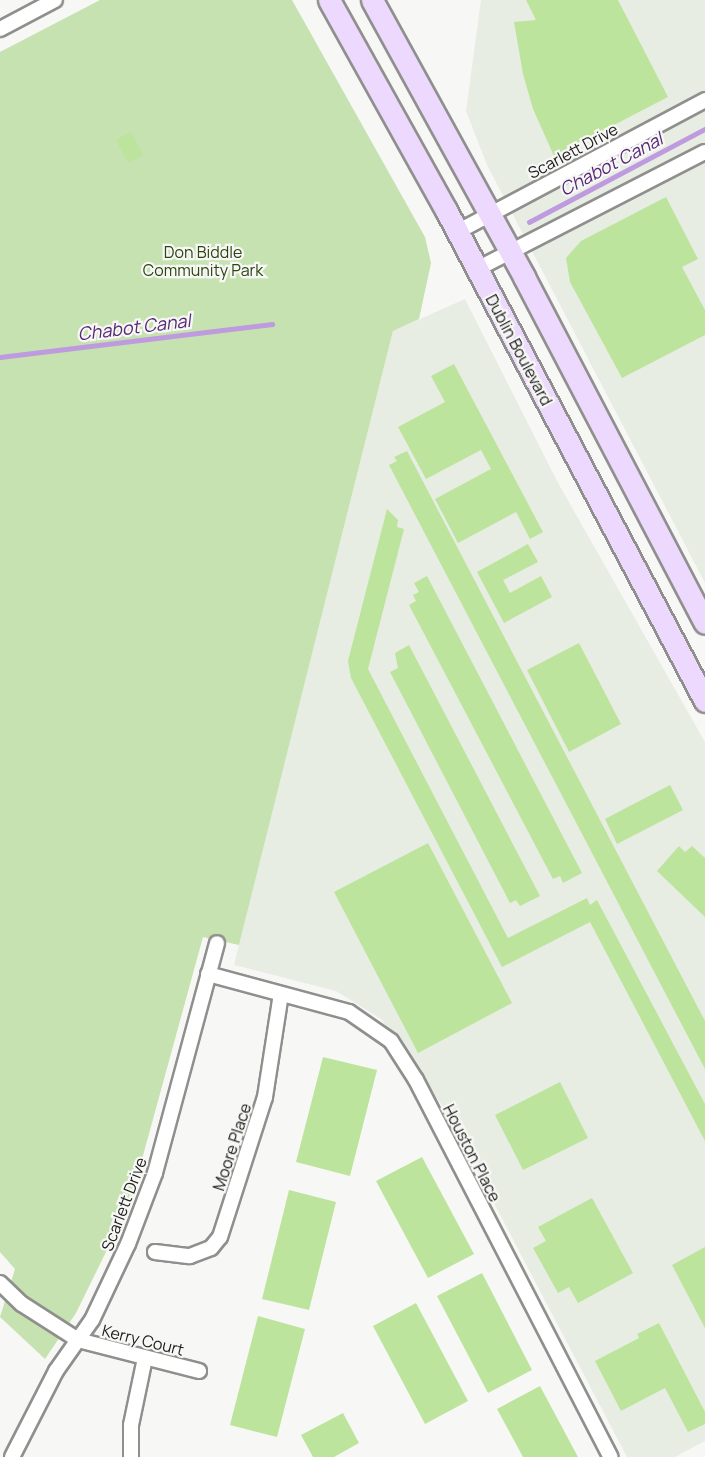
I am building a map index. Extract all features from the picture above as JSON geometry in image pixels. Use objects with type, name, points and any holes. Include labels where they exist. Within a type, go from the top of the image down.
[{"type":"main road","name":"Dublin Boulevard","points":[[329,0],[477,269],[705,701]]},
{"type":"main road","points":[[372,0],[510,253],[705,623]]},
{"type":"street","points":[[0,28],[54,0]]},
{"type":"street","name":"Scarlett Drive","points":[[457,232],[705,100]]},
{"type":"street","points":[[477,269],[705,152]]},
{"type":"street","name":"Scarlett Drive","points":[[12,1457],[24,1427],[92,1320],[128,1244],[155,1173],[217,943]]},
{"type":"street","name":"Houston Place","points":[[208,974],[349,1012],[375,1027],[397,1050],[611,1457]]},
{"type":"street","name":"Moore Place","points":[[155,1252],[190,1256],[211,1248],[220,1237],[265,1097],[280,994]]},
{"type":"street","name":"Kerry Court","points":[[0,1283],[22,1304],[78,1341],[199,1371]]},
{"type":"street","points":[[132,1457],[130,1425],[145,1358]]},
{"type":"shaded area","points":[[481,0],[705,0],[705,583],[487,165],[466,111]]},
{"type":"shaded area","points":[[465,299],[557,481],[705,742],[705,1441],[675,1457],[627,1457],[444,1108],[381,1019],[336,991],[234,965],[393,331]]},
{"type":"green space","name":"Don Biddle Community Park","points":[[100,0],[292,0],[425,237],[431,263],[419,319],[393,331],[239,945],[203,937],[130,1203],[76,1313],[45,1359],[0,1317],[15,1269],[0,1252],[0,52]]},
{"type":"building","points":[[526,0],[618,0],[668,97],[554,156],[533,109],[523,74],[514,22],[536,20]]},
{"type":"building","points":[[131,132],[143,155],[128,163],[116,140]]},
{"type":"building","points":[[666,197],[698,259],[682,267],[705,310],[705,335],[622,378],[570,282],[566,258],[581,241]]},
{"type":"building","points":[[454,364],[543,532],[530,539],[516,512],[458,543],[435,499],[491,469],[481,450],[426,479],[398,427],[445,402],[431,376]]},
{"type":"building","points":[[407,451],[705,1021],[705,1069],[389,465],[397,461],[394,457]]},
{"type":"building","points":[[387,509],[398,520],[397,527],[404,529],[368,669],[508,938],[587,898],[590,905],[597,900],[705,1104],[705,1141],[590,922],[502,967],[351,678],[348,661]]},
{"type":"building","points":[[528,544],[538,562],[503,580],[510,593],[541,576],[552,597],[504,623],[477,572]]},
{"type":"building","points":[[427,576],[582,873],[563,883],[560,876],[553,879],[409,605],[416,601],[413,595],[419,592],[414,583]]},
{"type":"building","points":[[579,643],[621,724],[569,752],[527,670]]},
{"type":"building","points":[[409,645],[540,896],[520,906],[516,900],[510,903],[390,672],[398,668],[395,653]]},
{"type":"building","points":[[670,785],[683,810],[617,844],[605,819]]},
{"type":"building","points":[[428,843],[512,1003],[418,1053],[334,892]]},
{"type":"building","points":[[679,846],[685,852],[692,846],[705,858],[705,917],[657,871]]},
{"type":"building","points":[[323,1057],[377,1070],[350,1176],[296,1162]]},
{"type":"building","points":[[560,1082],[588,1138],[523,1170],[495,1115]]},
{"type":"building","points":[[422,1157],[474,1254],[428,1278],[376,1181]]},
{"type":"building","points":[[289,1190],[336,1202],[309,1310],[262,1299]]},
{"type":"building","points":[[592,1198],[633,1273],[578,1303],[569,1287],[558,1293],[533,1248],[546,1241],[538,1227]]},
{"type":"building","points":[[705,1247],[705,1328],[672,1265]]},
{"type":"building","points":[[482,1273],[532,1370],[488,1393],[437,1296]]},
{"type":"building","points":[[416,1303],[468,1401],[425,1424],[373,1326]]},
{"type":"building","points":[[258,1316],[305,1329],[277,1437],[230,1425]]},
{"type":"building","points":[[659,1323],[705,1412],[705,1424],[688,1432],[665,1388],[621,1411],[595,1361],[639,1338],[637,1334]]},
{"type":"building","points":[[540,1386],[578,1457],[523,1457],[497,1409]]},
{"type":"building","points":[[343,1413],[359,1443],[334,1457],[313,1457],[301,1435]]},
{"type":"waterway","name":"Chabot Canal","points":[[529,222],[705,129]]},
{"type":"waterway","name":"Chabot Canal","points":[[0,357],[272,324]]}]
